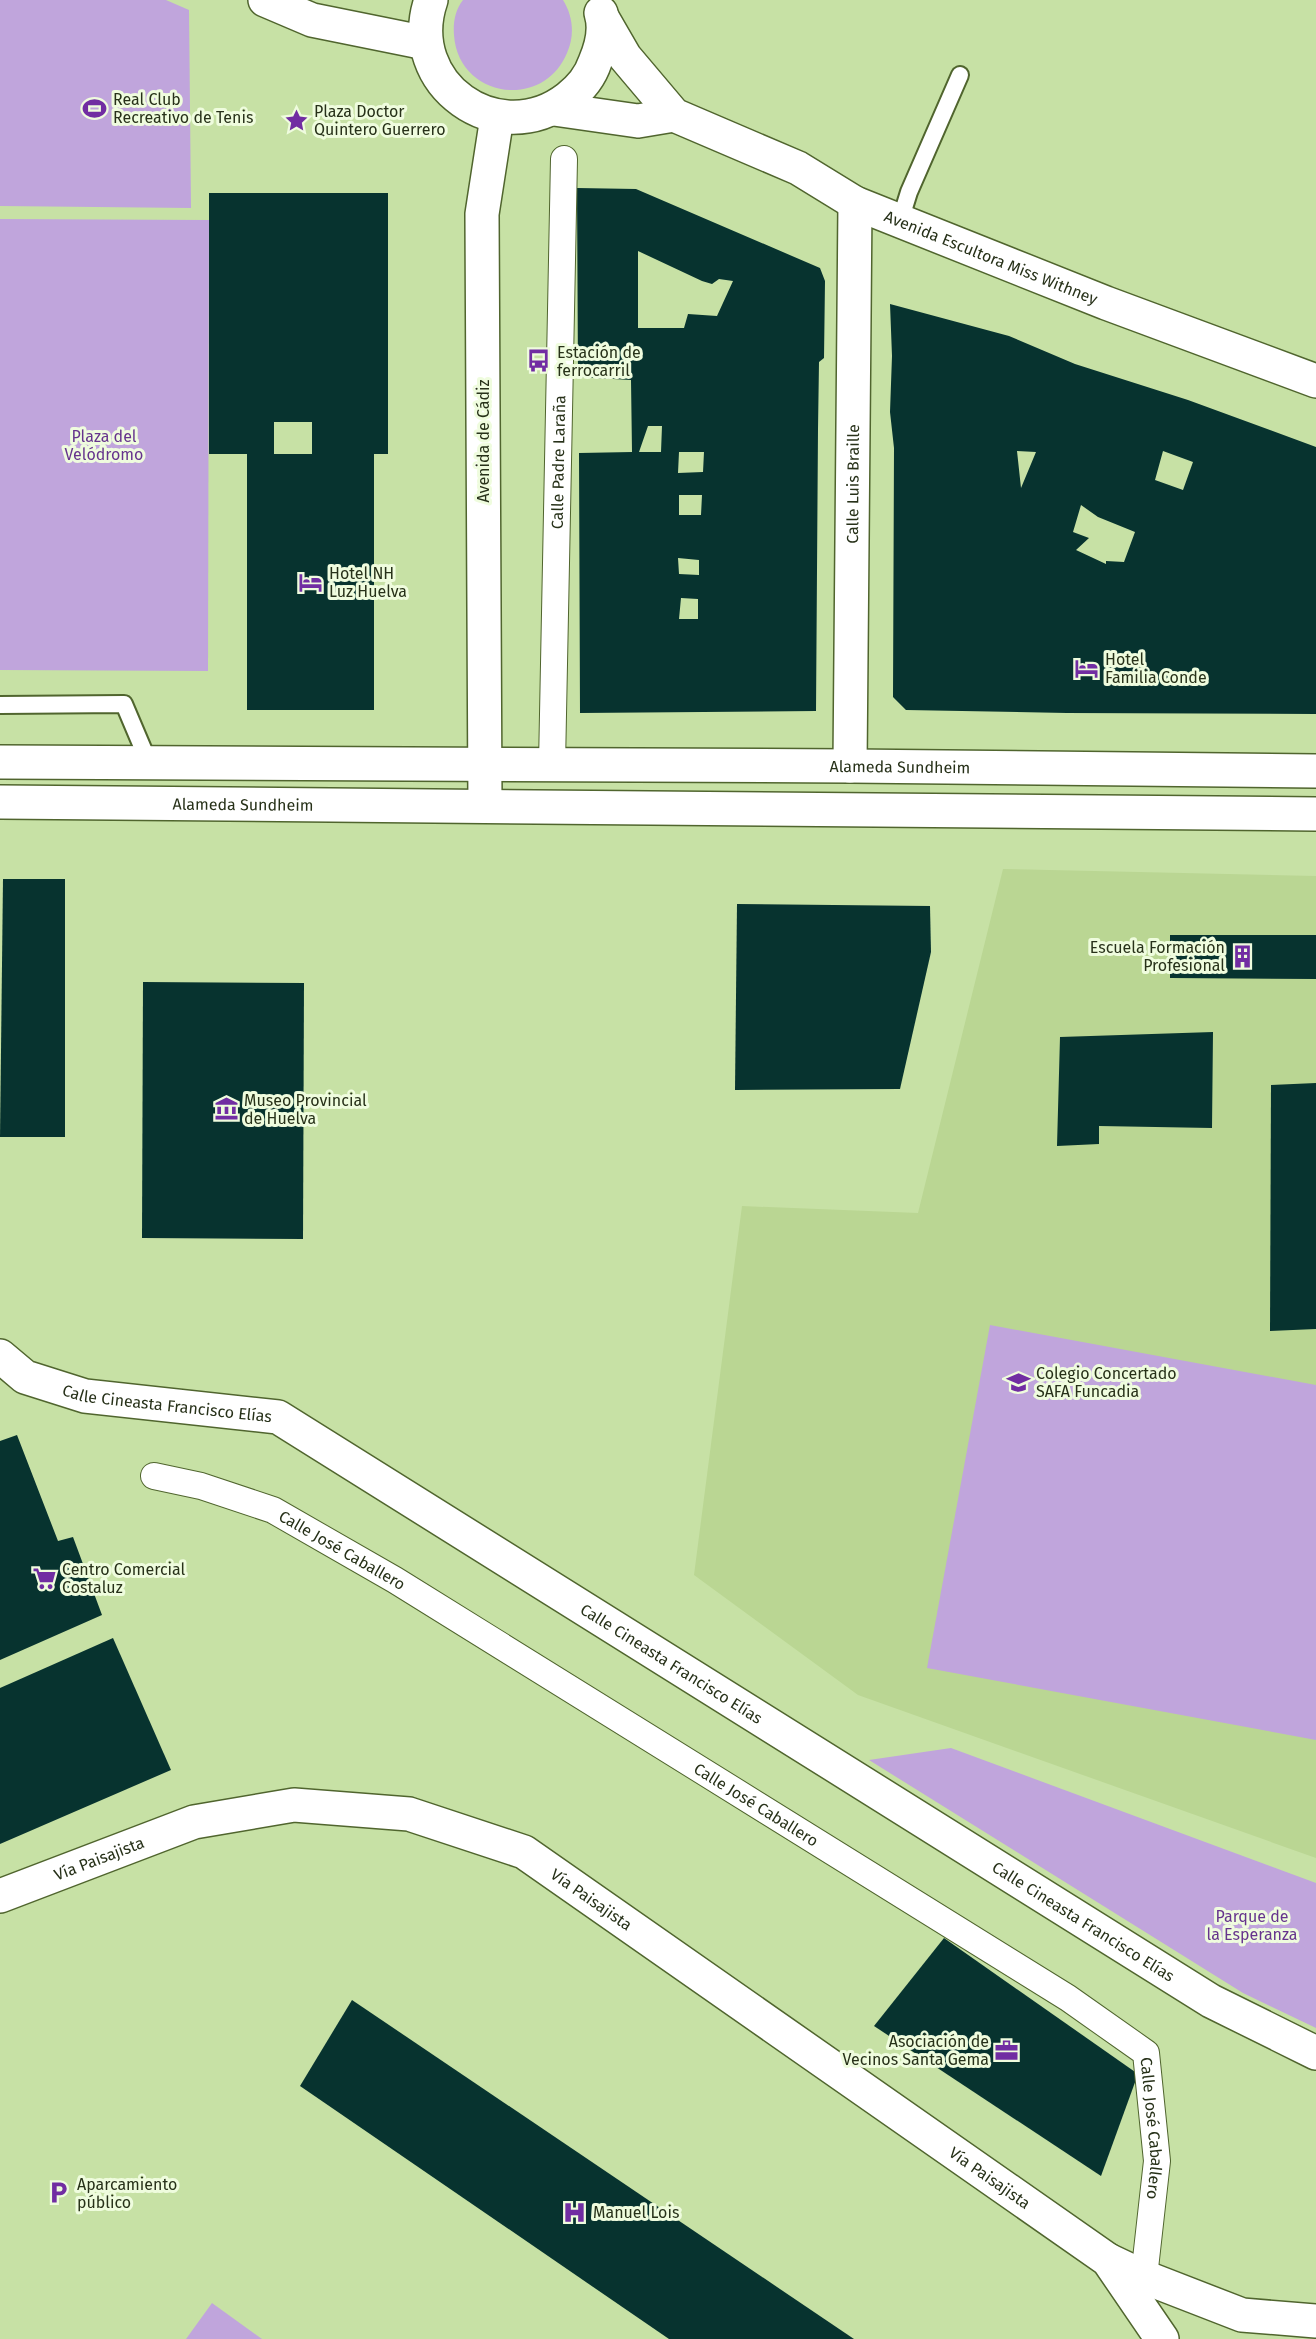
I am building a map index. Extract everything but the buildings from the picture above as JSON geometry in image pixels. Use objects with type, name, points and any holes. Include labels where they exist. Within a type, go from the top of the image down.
[{"type":"street","points":[[265,0],[312,20],[426,43]]},
{"type":"street","points":[[431,0],[426,14],[426,43],[435,71],[453,95],[478,111],[497,117],[531,117],[554,109],[578,90],[591,73],[601,47],[600,10]]},
{"type":"street","name":"Avenida Escultora Miss Withney","points":[[600,10],[625,57],[674,115],[798,168],[855,203],[1106,303],[1316,381]]},
{"type":"street","points":[[554,109],[638,121],[674,115]]},
{"type":"street","name":"Avenida de Cádiz","points":[[485,765],[482,214],[497,117]]},
{"type":"street","name":"Calle Padre Laraña","points":[[552,765],[564,159]]},
{"type":"street","name":"Calle Luis Braille","points":[[850,766],[855,203]]},
{"type":"street","name":"Alameda Sundheim","points":[[0,762],[850,766],[1316,771]]},
{"type":"street","points":[[485,765],[485,806]]},
{"type":"street","name":"Alameda Sundheim","points":[[0,802],[1316,814]]},
{"type":"street","name":"Calle Cineasta Francisco Elías","points":[[0,1356],[25,1377],[85,1396],[278,1417],[1210,2001],[1316,2053]]},
{"type":"street","name":"Calle José Caballero","points":[[154,1476],[201,1486],[273,1509],[355,1557],[1058,1992],[1146,2053],[1157,2161],[1144,2277]]},
{"type":"street","name":"Vía Paisajista","points":[[0,1896],[194,1822],[294,1805],[409,1814],[420,1817],[524,1852],[1108,2260]]},
{"type":"street","points":[[1108,2260],[1144,2277],[1242,2314],[1316,2322]]},
{"type":"street","points":[[1108,2260],[1162,2339]]},
{"type":"lane","points":[[900,221],[909,192],[960,75]]},
{"type":"lane","points":[[0,705],[124,704],[149,763]]},
{"type":"shaded area","name":"Colegio Concertado SAFA Funcadia","points":[[1003,869],[1316,876],[1316,1858],[858,1695],[694,1575],[742,1206],[918,1213]]},
{"type":"green space","name":"Real Club Recreativo de Tenis","points":[[0,0],[166,0],[189,10],[191,208],[0,206]]},
{"type":"green space","points":[[463,0],[563,0],[571,19],[572,33],[567,53],[555,71],[540,84],[522,89],[503,89],[485,84],[470,73],[459,56],[454,26],[458,8]]},
{"type":"green space","name":"Plaza del Velódromo","points":[[0,219],[209,220],[208,671],[0,670]]},
{"type":"green space","points":[[990,1325],[1316,1385],[1316,1740],[927,1668]]},
{"type":"green space","name":"Parque de la Esperanza","points":[[951,1748],[1316,1883],[1316,2028],[1243,1993],[869,1760]]},
{"type":"green space","points":[[212,2303],[262,2339],[186,2339]]},
{"type":"place","name":"Real Club Recreativo de Tenis","points":[[95,108]]},
{"type":"place","name":"Plaza Doctor Quintero Guerrero","points":[[296,120]]},
{"type":"place","name":"Estación de ferrocarril","points":[[539,361]]},
{"type":"place","name":"Hotel NH Luz Huelva","points":[[311,582]]},
{"type":"place","name":"Hotel Familia Conde","points":[[1087,668]]},
{"type":"place","name":"Escuela Formación Profesional","points":[[1243,956]]},
{"type":"place","name":"Museo Provincial de Huelva","points":[[226,1109]]},
{"type":"place","name":"Colegio Concertado SAFA Funcadia","points":[[1018,1382]]},
{"type":"place","name":"Centro Comercial Costaluz","points":[[44,1578]]},
{"type":"place","name":"Asociación de Vecinos Santa Gema","points":[[1007,2050]]},
{"type":"place","name":"Aparcamiento público","points":[[59,2193]]},
{"type":"place","name":"Manuel Lois","points":[[575,2212]]}]
